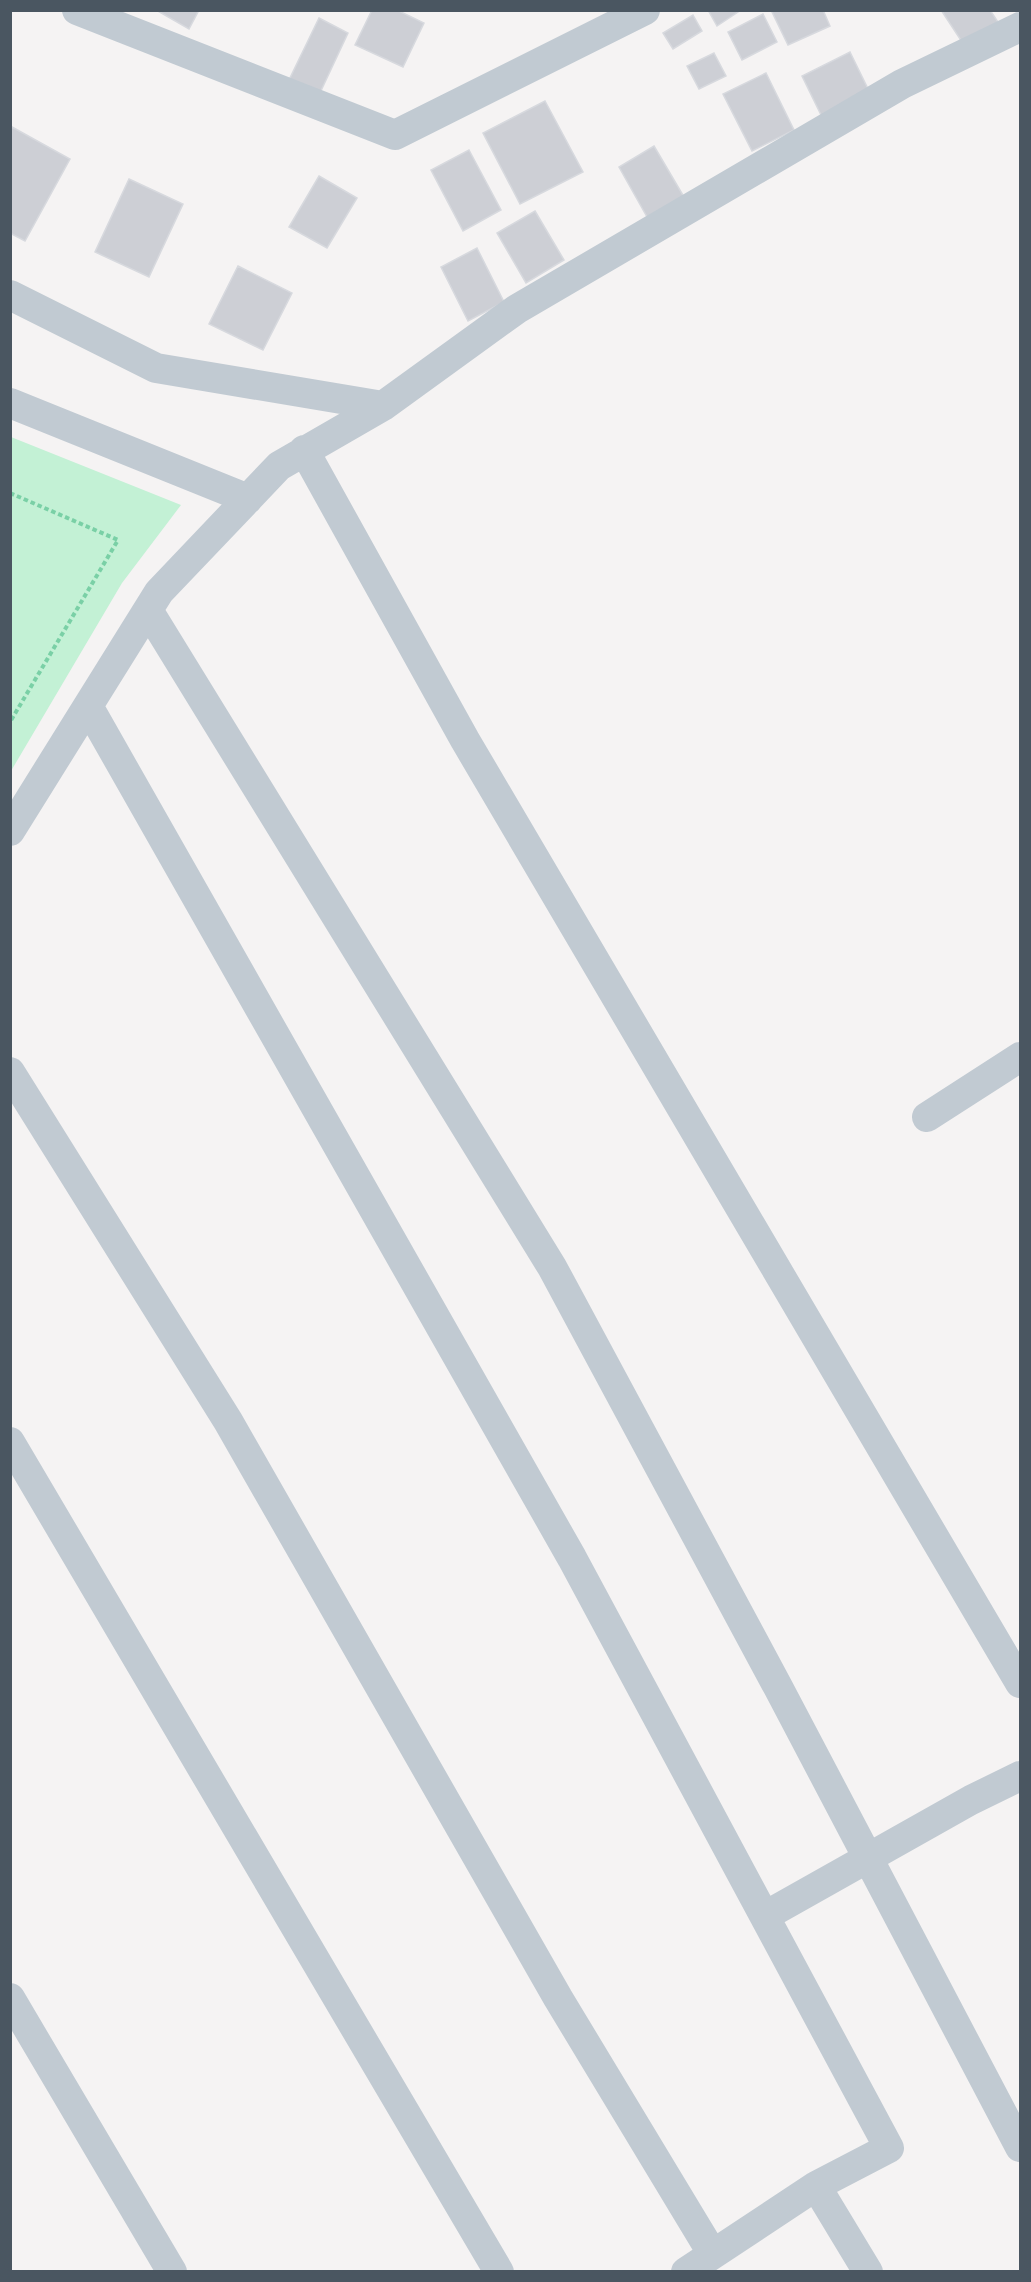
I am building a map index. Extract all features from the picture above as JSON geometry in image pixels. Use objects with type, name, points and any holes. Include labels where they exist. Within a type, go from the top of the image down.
[{"type":"street","points":[[77,10],[395,135],[645,10]]},
{"type":"street","points":[[10,831],[159,592],[279,466],[383,406],[517,309],[902,84],[1020,27]]},
{"type":"street","points":[[10,295],[156,368],[383,406]]},
{"type":"street","points":[[10,403],[248,499]]},
{"type":"street","points":[[304,450],[465,740],[1020,1683]]},
{"type":"street","points":[[148,610],[552,1267],[1020,2148]]},
{"type":"street","points":[[88,706],[572,1558],[889,2148],[816,2186],[686,2271]]},
{"type":"street","points":[[927,1117],[1020,1057]]},
{"type":"street","points":[[10,1072],[228,1421],[558,1998],[712,2253]]},
{"type":"street","points":[[10,1442],[499,2271]]},
{"type":"street","points":[[765,1916],[971,1800],[1020,1776]]},
{"type":"street","points":[[10,1998],[172,2271]]},
{"type":"street","points":[[816,2186],[868,2271]]},
{"type":"path","points":[[10,493],[118,540],[10,722]]},
{"type":"green space","points":[[11,437],[181,505],[122,583],[11,771]]},
{"type":"building","points":[[156,10],[199,10],[189,29]]},
{"type":"building","points":[[372,10],[397,10],[424,23],[403,67],[355,45]]},
{"type":"building","points":[[708,10],[741,10],[717,26]]},
{"type":"building","points":[[771,10],[823,10],[830,26],[788,45]]},
{"type":"building","points":[[941,10],[990,10],[998,22],[964,45]]},
{"type":"building","points":[[763,14],[777,42],[742,60],[728,32]]},
{"type":"building","points":[[693,15],[702,31],[673,49],[663,33]]},
{"type":"building","points":[[319,18],[348,33],[319,95],[289,80]]},
{"type":"building","points":[[850,52],[871,95],[823,119],[802,76]]},
{"type":"building","points":[[714,53],[726,76],[699,89],[687,66]]},
{"type":"building","points":[[766,73],[794,130],[752,151],[723,94]]},
{"type":"building","points":[[545,101],[583,172],[520,204],[483,133]]},
{"type":"building","points":[[12,127],[70,159],[25,241],[10,233],[10,131]]},
{"type":"building","points":[[654,146],[687,202],[651,224],[619,167]]},
{"type":"building","points":[[469,150],[501,210],[463,231],[431,170]]},
{"type":"building","points":[[319,176],[357,198],[327,248],[289,227]]},
{"type":"building","points":[[129,179],[183,204],[149,277],[95,252]]},
{"type":"building","points":[[535,211],[564,260],[526,283],[497,233]]},
{"type":"building","points":[[477,248],[504,302],[468,321],[441,267]]},
{"type":"building","points":[[238,266],[292,293],[263,350],[209,324]]}]
